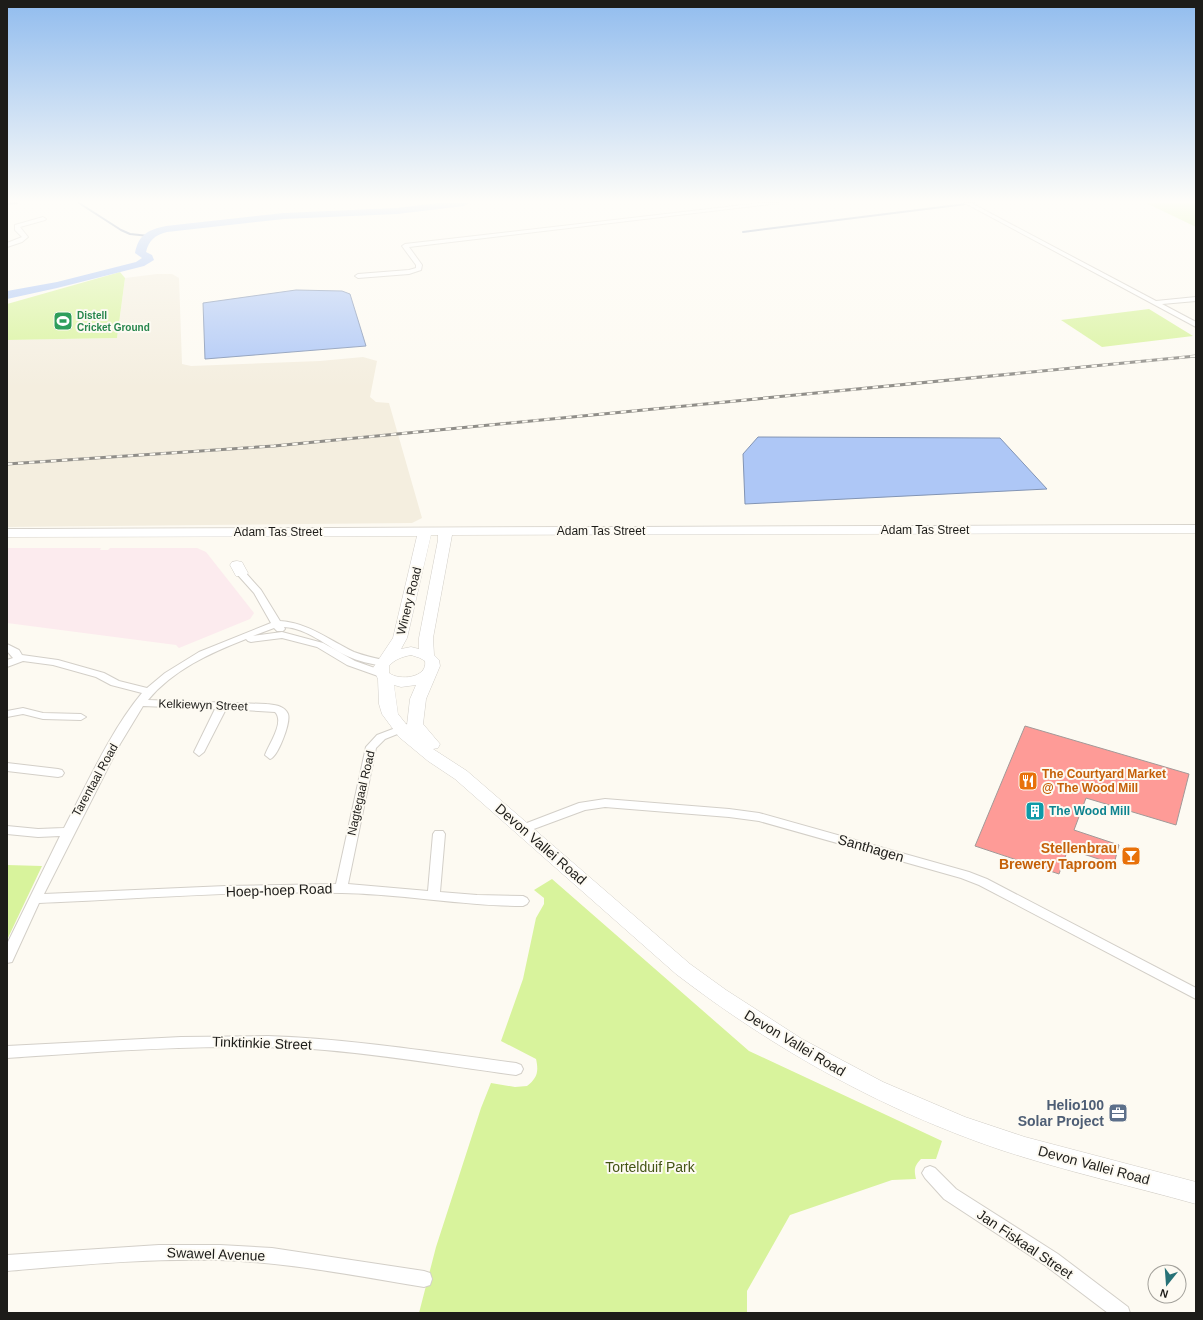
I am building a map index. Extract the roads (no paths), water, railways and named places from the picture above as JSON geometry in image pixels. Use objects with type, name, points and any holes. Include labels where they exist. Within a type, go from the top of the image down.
[{"type":"main road","name":"Adam Tas Street","points":[[445,536],[1196,529]]},
{"type":"main road","name":"Adam Tas Street","points":[[7,533],[1196,538]]},
{"type":"main road","name":"Adam Tas Street","points":[[7,541],[424,535]]},
{"type":"main road","name":"Winery Road","points":[[384,668],[400,638],[424,535]]},
{"type":"main road","name":"Winery Road","points":[[426,655],[426,638],[445,536]]},
{"type":"main road","points":[[407,727],[428,676],[433,670],[434,665],[432,659],[426,655],[411,652],[394,655],[384,668],[394,681],[407,682],[428,676]]},
{"type":"main road","name":"Devon Vallei Road","points":[[384,668],[387,701],[391,717],[407,727],[446,767],[461,775],[678,964],[718,996],[842,1072],[886,1094],[1001,1140],[1196,1193]]},
{"type":"street","points":[[358,276],[409,272],[419,269],[419,265]]},
{"type":"street","points":[[1083,265],[1196,325]]},
{"type":"street","points":[[1155,303],[1196,299]]},
{"type":"street","points":[[239,569],[258,592],[278,624],[282,634]]},
{"type":"street","points":[[229,642],[278,624],[292,626],[310,632],[351,654],[384,668]]},
{"type":"street","points":[[229,642],[282,634],[320,645],[352,663],[384,668]]},
{"type":"street","name":"Tarentaal Road","points":[[7,958],[67,832],[139,703],[149,692],[180,666],[229,642]]},
{"type":"street","points":[[7,648],[15,652],[19,659]]},
{"type":"street","points":[[7,664],[19,659],[54,662],[100,675],[115,683],[149,692]]},
{"type":"street","name":"Kelkiewyn Street","points":[[139,703],[266,707],[278,709],[284,716],[284,722],[270,755]]},
{"type":"street","points":[[200,752],[222,706]]},
{"type":"street","points":[[7,714],[23,711],[43,716],[81,718]]},
{"type":"street","name":"Nagtegaal Road","points":[[341,888],[371,747],[381,736],[407,727]]},
{"type":"street","points":[[7,767],[58,772]]},
{"type":"street","name":"Santhagen","points":[[523,829],[583,806],[605,803],[743,814],[791,825],[965,875],[983,882],[1196,994]]},
{"type":"street","points":[[7,830],[34,833],[67,832]]},
{"type":"street","points":[[434,895],[439,834]]},
{"type":"street","name":"Hoep-hoep Road","points":[[35,899],[341,888],[434,895],[491,902],[523,901]]},
{"type":"street","name":"Tinktinkie Street","points":[[7,1052],[194,1041],[293,1043],[355,1047],[516,1069]]},
{"type":"street","name":"Jan Fiskaal Street","points":[[930,1173],[950,1194],[1052,1260],[1122,1313]]},
{"type":"street","name":"Swawel Avenue","points":[[7,1262],[162,1252],[249,1254],[320,1262],[424,1279]]},
{"type":"water","points":[[296,290],[342,291],[350,294],[366,346],[205,359],[203,303]]},
{"type":"water","points":[[758,437],[1000,438],[1047,489],[745,504],[743,454]]},
{"type":"waterway","points":[[7,295],[57,285],[138,265]]},
{"type":"railway","points":[[7,464],[274,446],[1196,356]]},
{"type":"place","name":"Distell Cricket Ground","points":[[63,321]]},
{"type":"place","name":"The Courtyard Market @ The Wood Mill","points":[[1028,781]]},
{"type":"place","name":"The Wood Mill","points":[[1035,811]]},
{"type":"place","name":"Stellenbrau Brewery Taproom","points":[[1131,856]]},
{"type":"place","name":"Helio100 Solar Project","points":[[1118,1113]]},
{"type":"park label","name":"Tortelduif Park","points":[[650,1167]]}]
